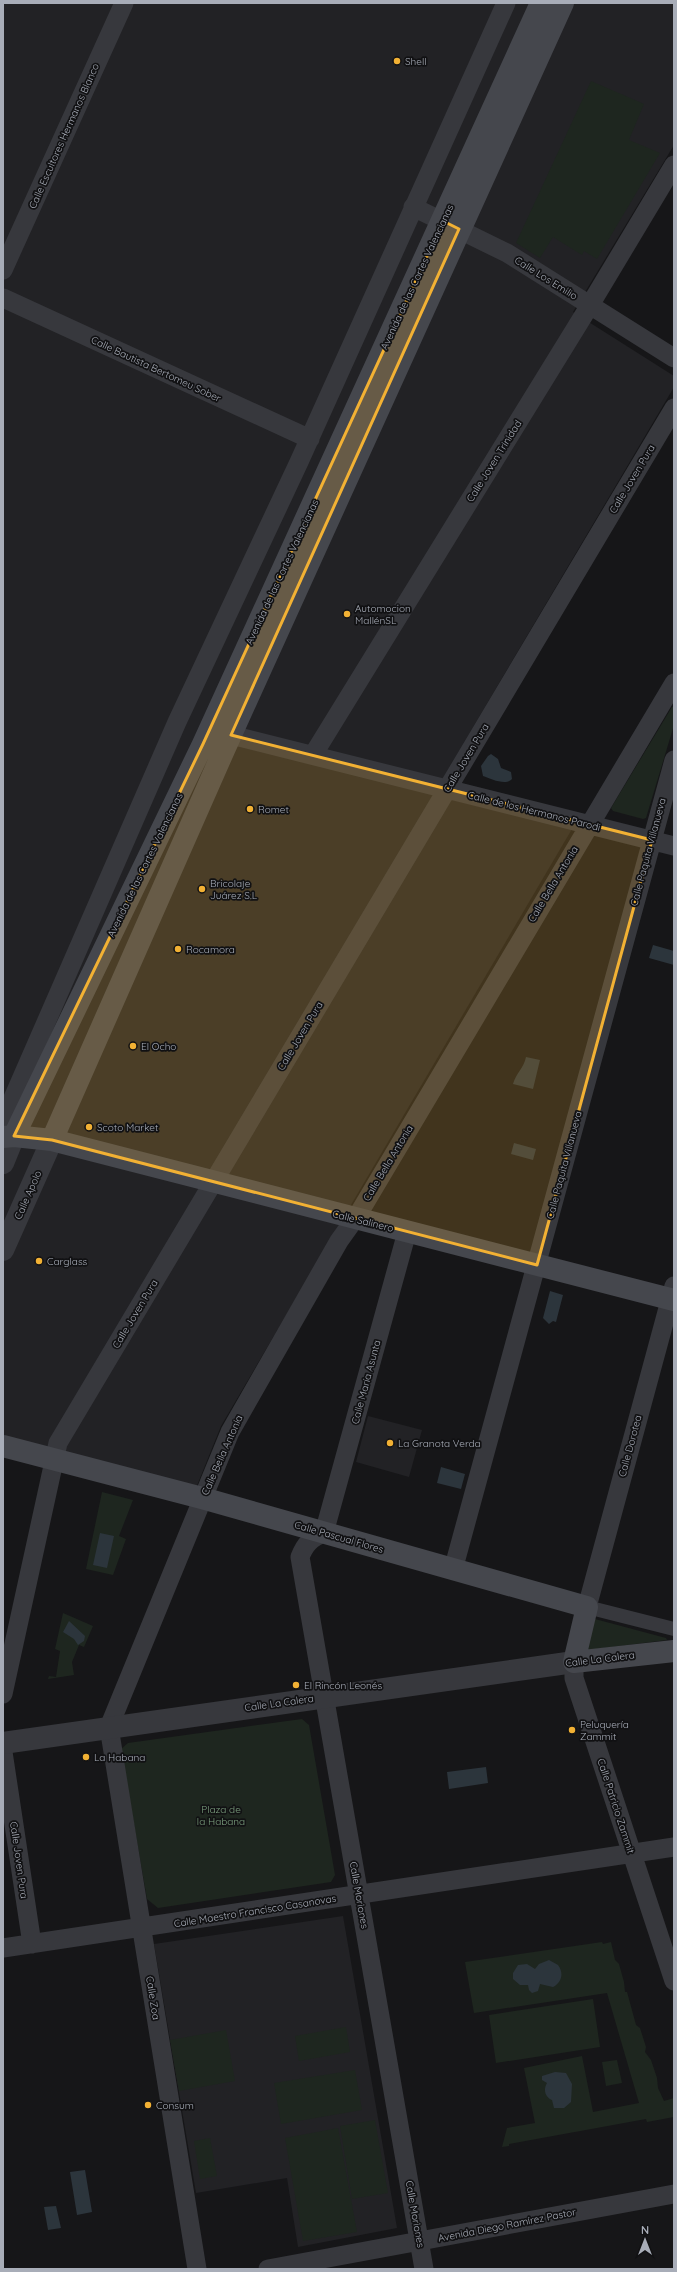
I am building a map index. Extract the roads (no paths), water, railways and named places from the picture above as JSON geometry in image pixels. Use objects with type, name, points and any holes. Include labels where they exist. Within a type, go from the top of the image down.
[{"type":"main road","name":"Avenida de las Cortes Valencianas","points":[[52,1140],[231,735],[451,225],[541,3]]},
{"type":"main road","name":"Avenida de las Cortes Valencianas","points":[[7,1131],[203,744],[451,225],[563,3]]},
{"type":"main road","name":"Calle Salinero","points":[[7,1131],[52,1140],[213,1183],[537,1265],[673,1295]]},
{"type":"main road","name":"Calle Pascual Flores","points":[[3,1446],[202,1498],[587,1607]]},
{"type":"main road","name":"Calle Patricio Zammit","points":[[574,1662],[587,1607]]},
{"type":"main road","name":"Calle La Calera","points":[[574,1662],[674,1651]]},
{"type":"street","name":"Calle Escultores Hermanos Blanco","points":[[3,270],[124,3]]},
{"type":"street","points":[[3,1163],[7,1131],[177,722],[310,439],[506,3]]},
{"type":"street","name":"Calle Joven Trinidad","points":[[313,755],[590,305],[674,165]]},
{"type":"street","name":"Calle Los Emilio","points":[[413,207],[507,254],[674,358]]},
{"type":"street","name":"Calle Bautista Bertomeu Sober","points":[[3,298],[310,439]]},
{"type":"street","name":"Calle Joven Pura","points":[[3,1694],[58,1443],[674,408]]},
{"type":"street","name":"Calle Bella Antonia","points":[[109,1727],[202,1498],[237,1418],[339,1241],[355,1219],[674,683]]},
{"type":"street","name":"Calle de los Hermanos Parodi","points":[[231,735],[674,846]]},
{"type":"street","name":"Calle Paquita Villanueva","points":[[453,1570],[674,760]]},
{"type":"street","name":"Calle Apolo","points":[[3,1250],[52,1140]]},
{"type":"street","name":"Calle María Asunta","points":[[324,1533],[407,1232]]},
{"type":"street","name":"Calle Dorotea","points":[[587,1607],[673,1295]]},
{"type":"street","name":"Calle Moriones","points":[[324,1533],[313,1538],[304,1546],[300,1557],[424,2269]]},
{"type":"street","name":"Calle Pascual Flores","points":[[587,1607],[674,1629]]},
{"type":"street","name":"Calle La Calera","points":[[3,1743],[574,1662]]},
{"type":"street","name":"Calle Patricio Zammit","points":[[574,1662],[574,1678],[674,1981]]},
{"type":"street","name":"Calle Zoa","points":[[109,1727],[197,2269]]},
{"type":"street","name":"Calle Joven Pura","points":[[3,1752],[32,1944]]},
{"type":"street","name":"Calle Maestro Francisco Casanovas","points":[[3,1948],[674,1847]]},
{"type":"street","name":"Avenida Diego Ramírez Pastor","points":[[268,2269],[674,2194]]},
{"type":"place","name":"Shell","points":[[397,61]]},
{"type":"place","name":"Automocion MallénSL","points":[[347,614]]},
{"type":"place","name":"Romet","points":[[250,809]]},
{"type":"place","name":"Bricolaje Juárez S.L","points":[[202,889]]},
{"type":"place","name":"Rocamora","points":[[178,949]]},
{"type":"place","name":"El Ocho","points":[[133,1046]]},
{"type":"place","name":"Scoto Market","points":[[89,1127]]},
{"type":"place","name":"Carglass","points":[[39,1261]]},
{"type":"place","name":"La Granota Verda","points":[[390,1443]]},
{"type":"place","name":"El Rincón Leonés","points":[[296,1685]]},
{"type":"place","name":"Peluquería Zammit","points":[[572,1730]]},
{"type":"place","name":"La Habana","points":[[86,1757]]},
{"type":"place","name":"Consum","points":[[148,2105]]},
{"type":"park label","name":"Plaza de la Habana","points":[[221,1814]]}]
